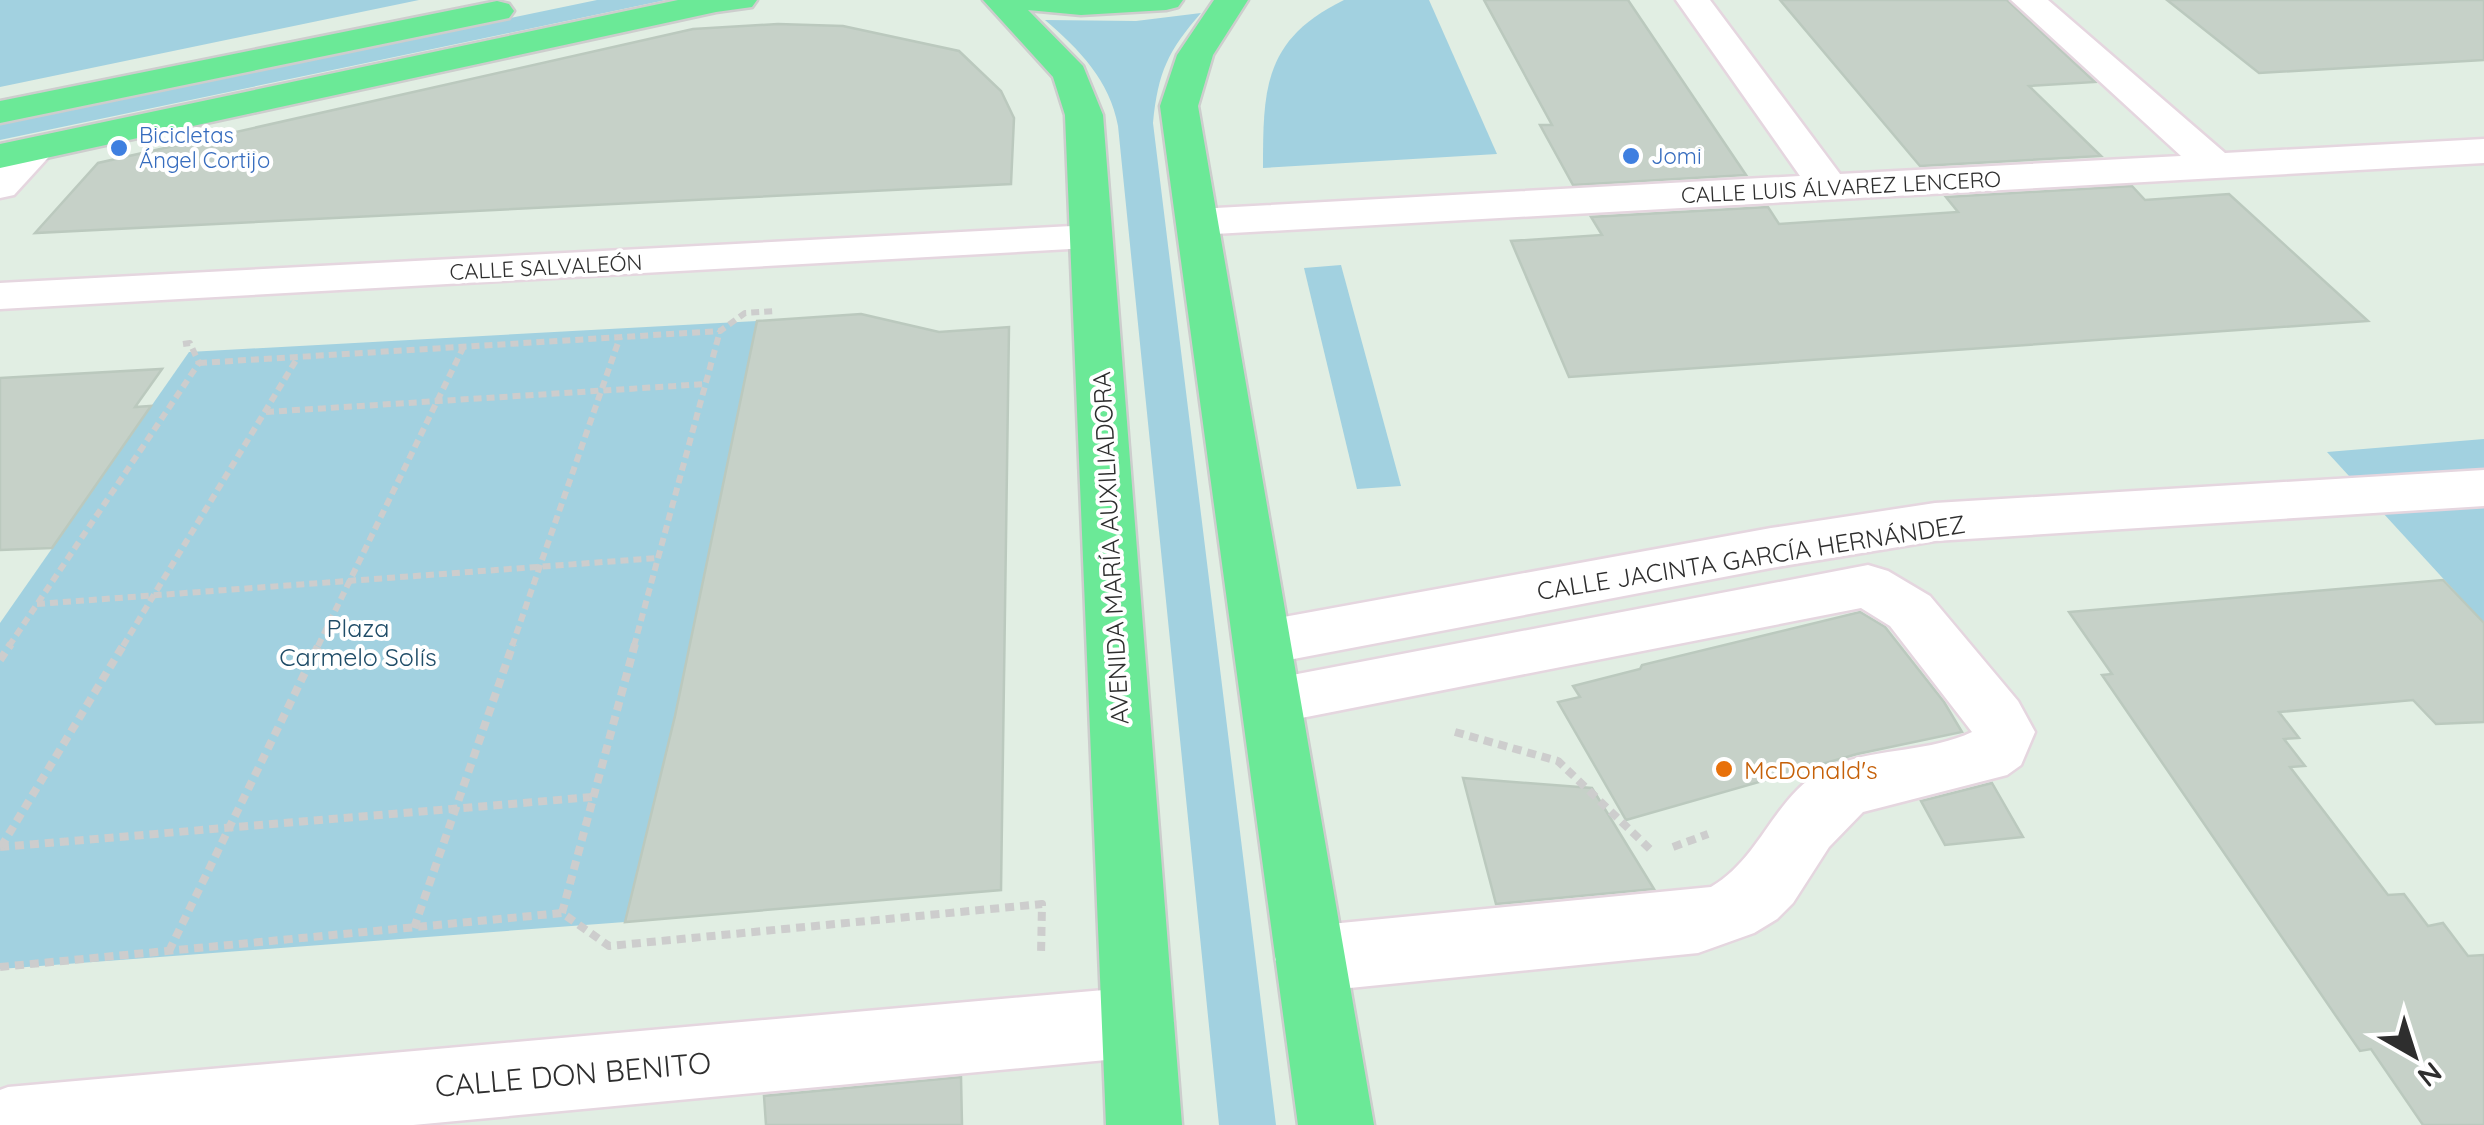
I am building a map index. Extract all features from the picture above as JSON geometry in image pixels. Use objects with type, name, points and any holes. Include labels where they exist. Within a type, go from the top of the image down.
[{"type":"main road","points":[[18,153],[716,2],[740,0]]},
{"type":"main road","name":"AVENIDA MARÍA AUXILIADORA","points":[[1000,0],[1070,74],[1084,114],[1144,1125]]},
{"type":"main road","points":[[1030,0],[1082,5],[1166,0]]},
{"type":"main road","points":[[1230,0],[1194,55],[1179,106],[1336,1125]]},
{"type":"main road","points":[[0,112],[530,4]]},
{"type":"street","points":[[1693,0],[1830,188]]},
{"type":"street","points":[[2028,0],[2215,165]]},
{"type":"street","name":"CALLE LUIS ÁLVAREZ LENCERO","points":[[1197,222],[2484,151]]},
{"type":"street","points":[[0,186],[18,153]]},
{"type":"street","name":"CALLE SALVALEÓN","points":[[0,296],[1091,238]]},
{"type":"street","name":"CALLE JACINTA GARCÍA HERNÁNDEZ","points":[[1266,672],[1771,548],[1935,522],[2484,488]]},
{"type":"street","points":[[1266,672],[1414,672],[1868,586],[1896,599],[1910,612],[2004,732],[2000,747],[1985,757],[1844,790],[1824,803],[1770,883],[1754,900],[1732,914],[1698,922],[1310,959]]},
{"type":"street","name":"CALLE DON BENITO","points":[[8,1125],[1138,1022]]},
{"type":"path","points":[[199,363],[720,331],[562,913]]},
{"type":"path","points":[[414,928],[620,337]]},
{"type":"path","points":[[170,344],[190,343],[199,363]]},
{"type":"path","points":[[169,950],[463,347]]},
{"type":"path","points":[[0,847],[298,356]]},
{"type":"path","points":[[0,660],[199,363]]},
{"type":"path","points":[[265,412],[706,384]]},
{"type":"path","points":[[38,604],[658,558]]},
{"type":"path","points":[[1414,672],[1441,728],[1558,762],[1655,854],[1719,830]]},
{"type":"path","points":[[0,847],[593,797]]},
{"type":"path","points":[[0,967],[562,913],[609,946],[1042,904],[1041,1032]]},
{"type":"green space","points":[[0,0],[419,0],[0,87]]},
{"type":"green space","points":[[597,0],[666,0],[0,140],[0,124]]},
{"type":"green space","points":[[1344,0],[1429,0],[1497,154],[1263,168],[1264,113],[1283,49],[1298,31]]},
{"type":"green space","points":[[1201,13],[1166,63],[1153,123],[1276,1125],[1219,1125],[1118,126],[1100,80],[1070,42],[1045,20],[1136,21]]},
{"type":"green space","points":[[1341,265],[1401,486],[1357,489],[1304,268]]},
{"type":"green space","name":"Plaza Carmelo Solís","points":[[757,321],[675,716],[625,922],[0,969],[0,623],[189,352]]},
{"type":"green space","points":[[2484,439],[2484,623],[2327,452]]},
{"type":"building","points":[[1484,0],[1628,0],[1746,175],[1573,185],[1540,125],[1552,125]]},
{"type":"building","points":[[1780,0],[2007,0],[2095,82],[2029,86],[2101,156],[1920,166]]},
{"type":"building","points":[[2167,0],[2484,0],[2484,60],[2259,73]]},
{"type":"building","points":[[778,24],[843,26],[959,51],[1001,91],[1014,118],[1011,184],[35,233],[98,163],[693,29]]},
{"type":"building","points":[[2132,186],[2145,200],[2229,194],[2368,321],[1569,377],[1511,241],[1602,235],[1591,217],[1768,207],[1779,224],[1958,212],[1946,197]]},
{"type":"building","points":[[861,314],[939,332],[1009,327],[1001,890],[625,922],[675,716],[757,321]]},
{"type":"building","points":[[162,369],[135,407],[151,406],[52,548],[0,550],[0,378]]},
{"type":"building","points":[[2443,580],[2484,623],[2484,722],[2436,724],[2413,700],[2279,712],[2299,738],[2284,739],[2305,766],[2290,767],[2388,895],[2404,894],[2428,926],[2443,923],[2468,956],[2484,955],[2484,1125],[2423,1125],[2371,1049],[2360,1051],[2102,675],[2112,674],[2069,612]]},
{"type":"building","points":[[1860,612],[1885,627],[1944,702],[1962,732],[1857,754],[1626,820],[1558,702],[1580,697],[1573,686],[1640,669],[1642,665]]},
{"type":"building","points":[[1463,778],[1592,788],[1654,889],[1496,904]]},
{"type":"building","points":[[1992,783],[2023,837],[1945,845],[1921,801]]},
{"type":"building","points":[[961,1077],[962,1125],[766,1125],[764,1096]]},
{"type":"place","name":"Bicicletas Ángel Cortijo","points":[[119,148]]},
{"type":"place","name":"Jomi","points":[[1631,156]]},
{"type":"place","name":"McDonald's","points":[[1724,769]]}]
